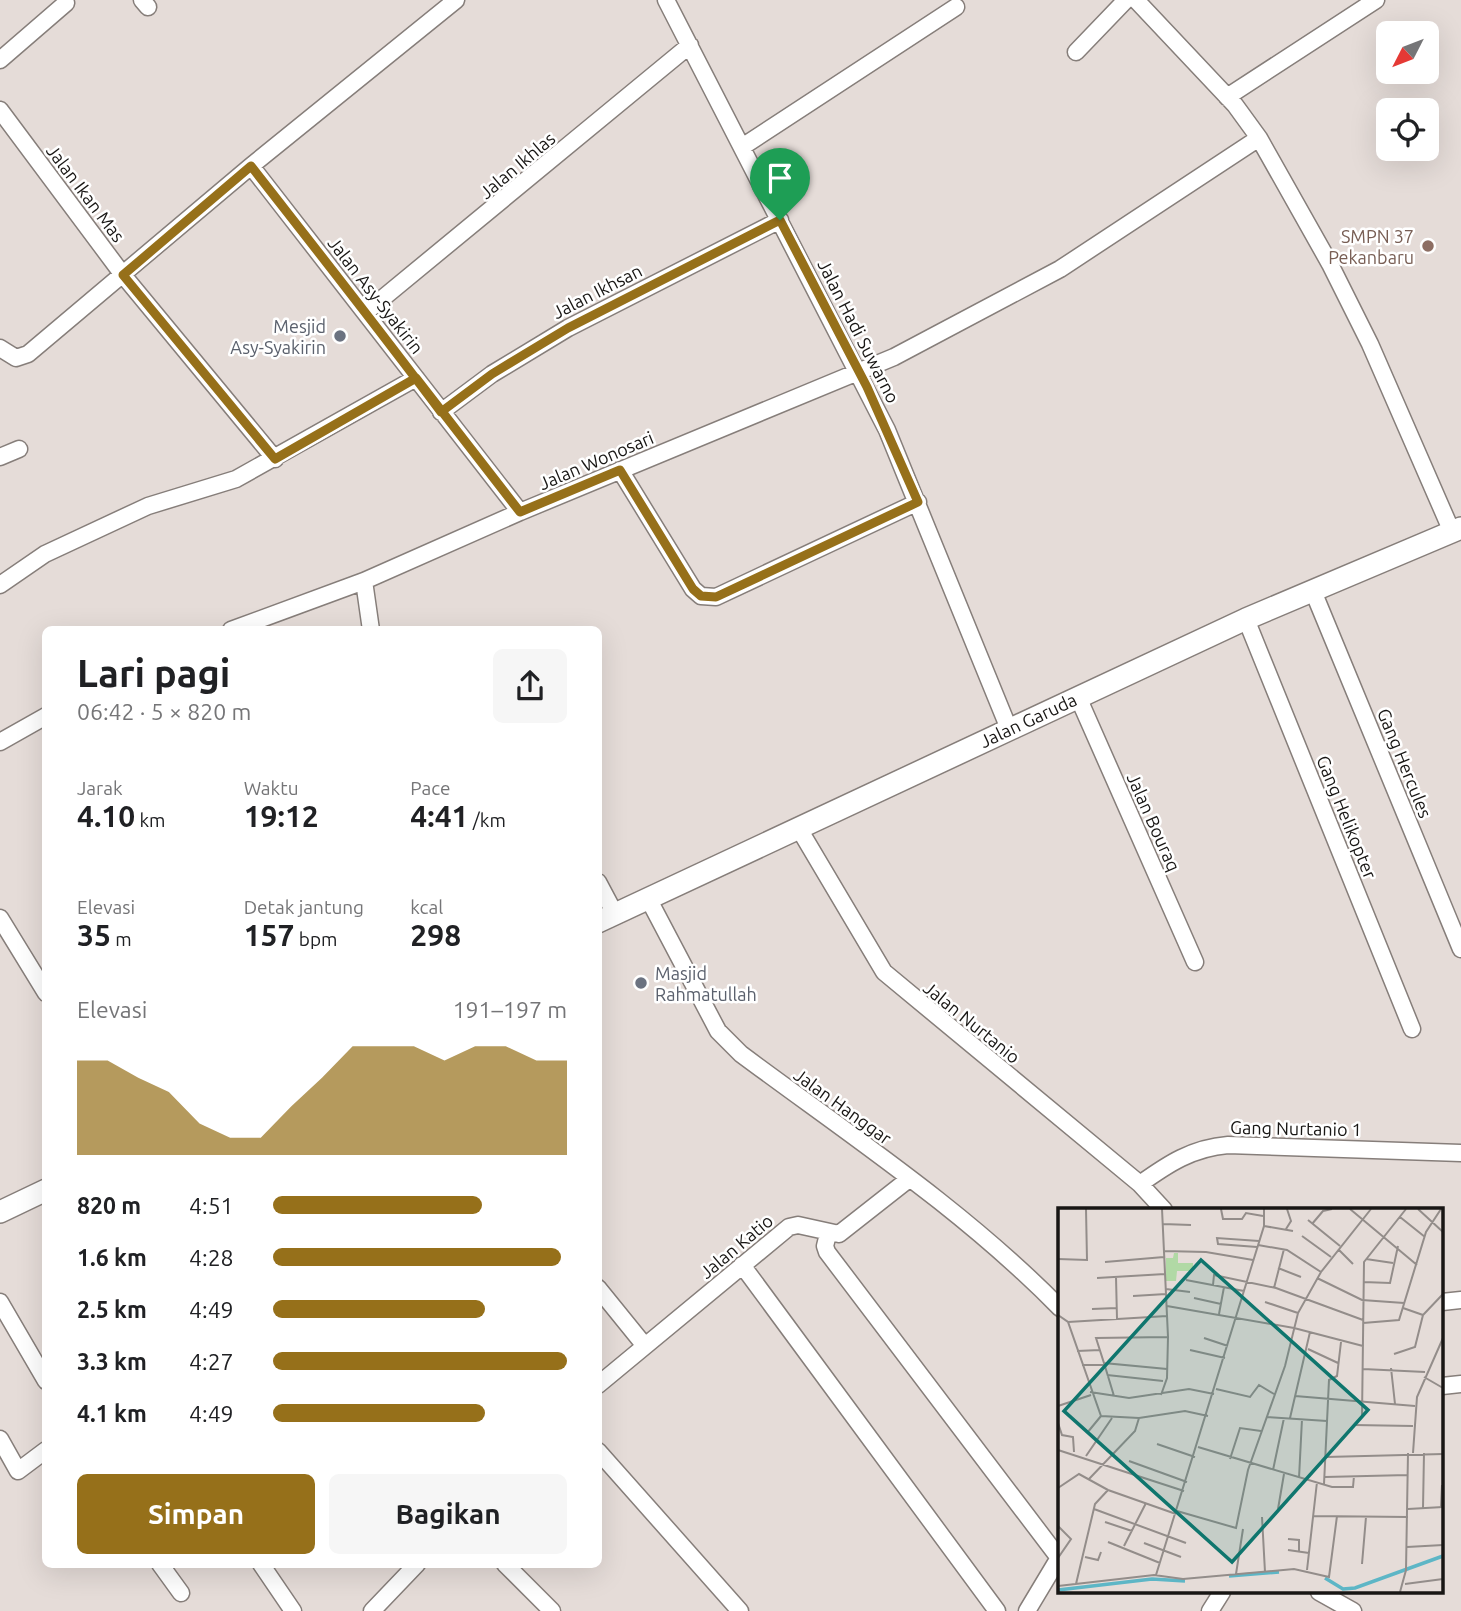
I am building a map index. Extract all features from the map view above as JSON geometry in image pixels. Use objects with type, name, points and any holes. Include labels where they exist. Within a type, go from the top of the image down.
[{"type":"street","name":"Jalan Hadi Suwarno","points":[[666,0],[857,371],[918,502],[972,645],[1009,729]]},
{"type":"street","points":[[1076,52],[1126,0]]},
{"type":"street","points":[[1136,0],[1227,97],[1259,138],[1331,264],[1457,530]]},
{"type":"street","points":[[1227,97],[1376,0]]},
{"type":"street","points":[[0,348],[16,358],[28,354],[452,1]]},
{"type":"street","points":[[0,60],[66,3]]},
{"type":"street","points":[[742,147],[956,7]]},
{"type":"street","name":"Jalan Ikhlas","points":[[366,312],[690,46]]},
{"type":"street","name":"Jalan Ikan Mas","points":[[0,110],[123,275],[275,459]]},
{"type":"street","name":"Jalan Wonosari","points":[[242,626],[364,582],[520,512],[894,357],[1018,294],[1259,138]]},
{"type":"street","name":"Jalan Asy-Syakirin","points":[[0,585],[45,554],[148,506],[236,479],[416,378],[251,166]]},
{"type":"street","name":"Jalan Ikhsan","points":[[441,412],[492,374],[568,328],[780,220]]},
{"type":"street","points":[[416,378],[520,512]]},
{"type":"street","points":[[0,457],[19,449]]},
{"type":"street","points":[[620,470],[693,589],[708,598],[716,597],[918,502]]},
{"type":"street","name":"Jalan Garuda","points":[[607,918],[1246,619],[1457,530]]},
{"type":"street","points":[[364,582],[370,626]]},
{"type":"street","name":"Gang Hercules","points":[[1313,591],[1461,949]]},
{"type":"street","name":"Gang Helikopter","points":[[1246,619],[1412,1030]]},
{"type":"street","name":"Jalan Bouraq","points":[[1078,697],[1195,962]]},
{"type":"street","points":[[0,743],[42,718]]},
{"type":"street","name":"Jalan Nurtanio","points":[[798,827],[884,972],[1140,1184],[1162,1208]]},
{"type":"street","points":[[602,898],[607,918]]},
{"type":"street","name":"Jalan Hanggar","points":[[648,898],[718,1031],[741,1054],[909,1179],[1023,1270],[1058,1306]]},
{"type":"street","points":[[0,918],[42,986]]},
{"type":"street","name":"Gang Nurtanio 1","points":[[1140,1184],[1186,1154],[1205,1147],[1227,1145],[1461,1153]]},
{"type":"street","points":[[909,1179],[847,1230],[828,1234],[827,1252],[1058,1554]]},
{"type":"street","points":[[0,1212],[42,1192]]},
{"type":"street","name":"Jalan Katio","points":[[602,1382],[789,1227],[798,1225],[828,1234]]},
{"type":"street","points":[[743,1265],[997,1611]]},
{"type":"street","points":[[602,1293],[645,1346]]},
{"type":"street","points":[[0,1302],[38,1353]]},
{"type":"street","points":[[0,1439],[18,1471],[42,1453]]},
{"type":"street","points":[[602,1456],[740,1611]]},
{"type":"street","points":[[1027,1611],[1058,1560]]},
{"type":"street","points":[[163,1568],[181,1593]]},
{"type":"street","points":[[264,1568],[293,1611]]},
{"type":"street","points":[[372,1611],[409,1568]]},
{"type":"street","points":[[509,1568],[552,1611]]},
{"type":"street","points":[[1210,1611],[1221,1594]]},
{"type":"street","points":[[1323,1594],[1353,1611]]},
{"type":"place","name":"SMPN 37 Pekanbaru","points":[[1428,246]]},
{"type":"place","name":"Mesjid Asy-Syakirin","points":[[340,336]]},
{"type":"place","name":"Masjid Rahmatullah","points":[[641,983]]},
{"type":"route","points":[[780,220],[522,354],[441,412],[416,378],[366,312],[251,166],[123,275],[275,459],[416,378],[441,412],[520,512],[620,470],[693,589],[708,598],[716,597],[918,502],[867,387],[780,220]]}]
